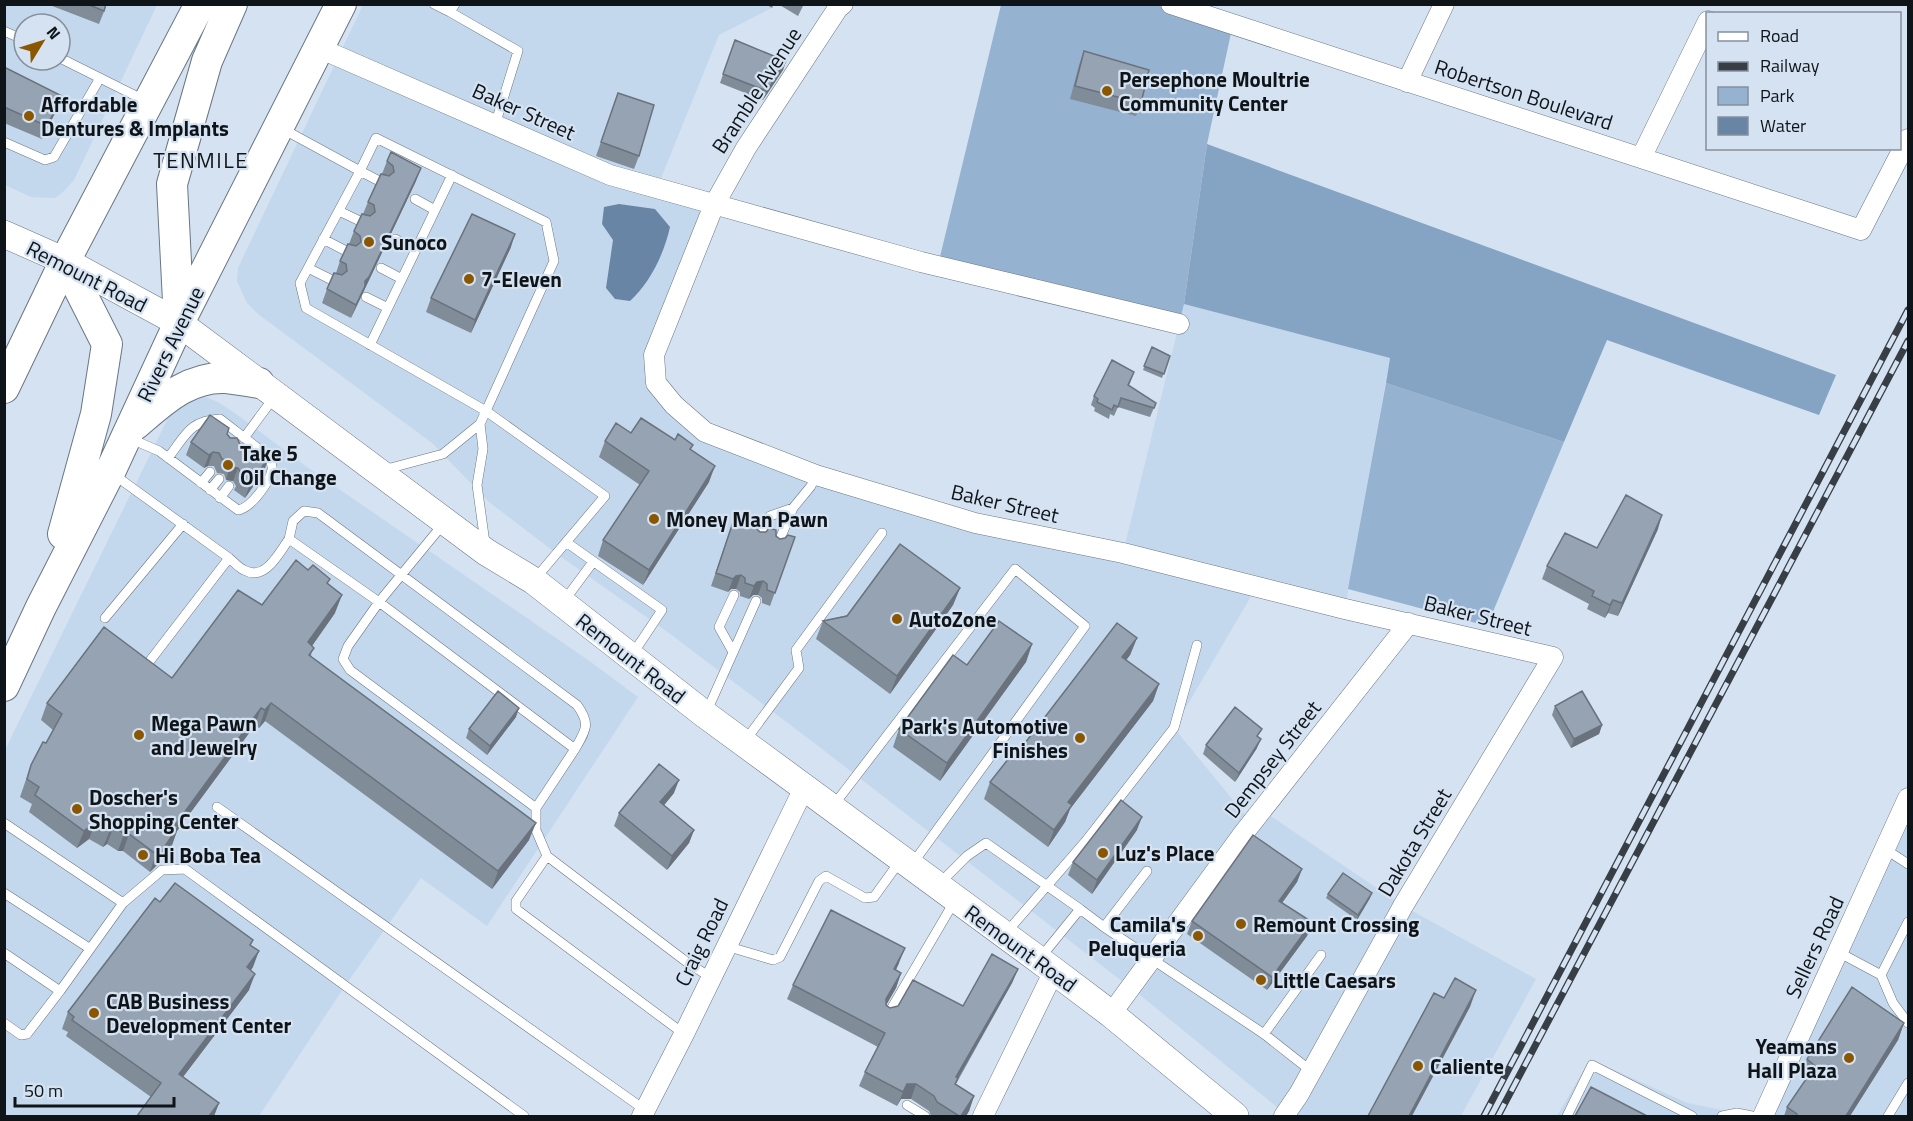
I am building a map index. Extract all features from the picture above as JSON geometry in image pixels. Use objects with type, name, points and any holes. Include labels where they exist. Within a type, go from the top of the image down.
[{"type":"main road","points":[[4,388],[65,261],[200,4]]},
{"type":"main road","points":[[179,323],[172,184],[207,61],[232,4]]},
{"type":"main road","name":"Rivers Avenue","points":[[98,464],[128,433],[179,323],[341,4]]},
{"type":"main road","name":"Remount Road","points":[[4,234],[65,261],[179,323],[486,552],[534,581],[706,715],[1046,965],[1111,1014],[1235,1116]]},
{"type":"main road","points":[[4,686],[41,608],[98,464],[96,414],[107,345],[65,261]]},
{"type":"main road","points":[[128,433],[173,392],[204,381],[225,378],[267,389]]},
{"type":"street","name":"Bramble Avenue","points":[[714,205],[746,148],[838,8],[843,4]]},
{"type":"street","name":"Robertson Boulevard","points":[[1172,4],[1861,230],[1908,139]]},
{"type":"street","points":[[1407,81],[1444,4]]},
{"type":"street","points":[[1641,158],[1706,23]]},
{"type":"street","name":"Baker Street","points":[[319,48],[610,175],[921,262],[1179,324]]},
{"type":"street","name":"Baker Street","points":[[714,205],[654,356],[656,383],[674,405],[705,432],[816,475],[975,523],[1123,553],[1345,609],[1553,657]]},
{"type":"street","name":"Dempsey Street","points":[[1111,1014],[1247,828],[1409,623]]},
{"type":"street","name":"Dakota Street","points":[[1284,1116],[1399,913],[1553,657]]},
{"type":"street","name":"Craig Road","points":[[644,1113],[804,788]]},
{"type":"street","name":"Sellers Road","points":[[1763,1116],[1908,798]]},
{"type":"street","points":[[983,1116],[1046,965]]},
{"type":"lane","points":[[434,4],[452,8],[518,51],[495,125]]},
{"type":"lane","points":[[72,64],[149,102]]},
{"type":"lane","points":[[4,142],[45,160],[54,157],[100,78]]},
{"type":"lane","points":[[279,127],[383,183]]},
{"type":"lane","points":[[380,471],[443,454],[480,424],[486,411],[554,261],[546,222],[376,138],[300,284],[306,308],[486,411],[605,496],[534,581]]},
{"type":"lane","points":[[370,345],[452,175]]},
{"type":"lane","points":[[415,199],[435,210]]},
{"type":"lane","points":[[339,211],[364,223]]},
{"type":"lane","points":[[323,239],[350,253]]},
{"type":"lane","points":[[395,239],[416,250]]},
{"type":"lane","points":[[308,268],[336,282]]},
{"type":"lane","points":[[381,268],[402,279]]},
{"type":"lane","points":[[366,297],[388,308]]},
{"type":"lane","points":[[242,440],[267,389]]},
{"type":"lane","points":[[128,433],[159,451],[168,458],[201,483],[220,498],[238,510],[245,509],[255,501],[272,470],[268,456],[255,451],[220,419],[204,420],[192,427],[168,458]]},
{"type":"lane","points":[[480,424],[483,450],[477,485],[486,552]]},
{"type":"lane","points":[[98,464],[244,570],[255,574],[265,571],[289,538],[293,521],[304,512],[318,513],[578,705],[586,717],[586,731],[536,808],[536,830],[547,856],[688,963],[710,977]]},
{"type":"lane","points":[[201,483],[210,472]]},
{"type":"lane","points":[[777,546],[793,508],[811,486],[816,475]]},
{"type":"lane","points":[[210,490],[219,479]]},
{"type":"lane","points":[[220,498],[229,486]]},
{"type":"lane","points":[[758,539],[770,516],[793,508]]},
{"type":"lane","points":[[445,521],[379,602],[348,645],[343,659],[350,670],[536,808]]},
{"type":"lane","points":[[105,618],[183,525]]},
{"type":"lane","points":[[744,743],[799,668],[796,650],[882,533]]},
{"type":"lane","points":[[289,538],[379,602],[575,749]]},
{"type":"lane","points":[[566,542],[662,610],[630,657]]},
{"type":"lane","points":[[149,662],[229,558]]},
{"type":"lane","points":[[562,604],[593,562]]},
{"type":"lane","points":[[726,946],[773,960],[780,957],[819,881],[826,876],[865,898],[874,897],[906,863],[1085,626],[1015,569],[832,808]]},
{"type":"lane","points":[[733,652],[719,627],[734,594]]},
{"type":"lane","points":[[706,715],[756,601]]},
{"type":"lane","points":[[1005,935],[1085,842],[1174,728],[1197,645]]},
{"type":"lane","points":[[217,807],[644,1113]]},
{"type":"lane","points":[[4,823],[123,903]]},
{"type":"lane","points":[[886,1017],[967,856],[986,843],[1104,927],[1264,1034],[1311,1071]]},
{"type":"lane","points":[[1885,849],[1908,864]]},
{"type":"lane","points":[[547,856],[516,901],[516,909],[684,1034]]},
{"type":"lane","points":[[4,1023],[21,1035],[27,1034],[123,903],[162,870],[185,869],[524,1116]]},
{"type":"lane","points":[[1104,927],[1147,871]]},
{"type":"lane","points":[[4,893],[89,948]]},
{"type":"lane","points":[[1046,965],[1080,909]]},
{"type":"lane","points":[[1881,975],[1908,922]]},
{"type":"lane","points":[[4,952],[60,991]]},
{"type":"lane","points":[[1838,952],[1881,975],[1893,1003],[1908,1023]]},
{"type":"lane","points":[[1264,1034],[1321,955]]},
{"type":"lane","points":[[1567,1116],[1592,1065],[1692,1116]]},
{"type":"lane","points":[[1888,1116],[1908,1083]]},
{"type":"lane","points":[[907,1105],[925,1116]]},
{"type":"lane","points":[[1722,1116],[1737,1113],[1752,1116]]},
{"type":"shaded area","points":[[4,5],[157,5],[74,180],[55,198],[31,197],[5,185]]},
{"type":"shaded area","points":[[363,5],[774,5],[719,35],[657,188],[714,205],[666,323],[656,383],[705,432],[798,468],[1123,553],[1184,304],[1390,358],[1345,609],[1257,586],[1174,728],[1251,822],[1262,810],[1403,906],[1536,979],[1461,1116],[1288,1116],[1145,999],[813,742],[669,633],[557,554],[489,502],[432,443],[258,314],[247,303],[237,281],[238,268]]},
{"type":"shaded area","points":[[1207,144],[1836,375],[1819,415],[1607,340],[1564,442],[1386,383],[1390,358],[1184,304]]},
{"type":"shaded area","points":[[201,395],[218,402],[239,416],[307,467],[588,660],[638,697],[487,926],[421,878],[345,986],[259,1116],[5,1116],[4,752],[171,412]]},
{"type":"shaded area","points":[[1908,799],[1908,1116],[1763,1116]]},
{"type":"shaded area","points":[[1590,1059],[1687,1103],[1752,1116],[1557,1116]]},
{"type":"green space","points":[[1001,5],[1172,5],[1233,24],[1207,144],[1184,304],[1179,324],[938,265]]},
{"type":"green space","points":[[1386,383],[1564,442],[1487,626],[1348,589]]},
{"type":"water","points":[[619,204],[655,209],[670,227],[655,267],[644,286],[630,301],[615,299],[606,288],[613,240],[602,224],[604,207]]},
{"type":"building","points":[[87,4],[106,4],[104,11]]},
{"type":"building","points":[[735,40],[786,61],[767,91],[723,74]]},
{"type":"building","points":[[1084,51],[1149,70],[1141,103],[1075,86]]},
{"type":"building","points":[[4,67],[62,96],[47,126],[4,107]]},
{"type":"building","points":[[618,93],[654,105],[639,156],[601,142]]},
{"type":"building","name":"Sunoco","points":[[391,152],[421,168],[369,277],[365,281],[356,305],[327,289],[334,273],[342,275],[347,271],[346,264],[340,261],[348,244],[356,246],[361,242],[360,236],[354,231],[362,214],[370,216],[375,212],[374,205],[368,202],[381,174],[389,176],[394,172],[393,166],[387,161]]},
{"type":"building","name":"7-Eleven","points":[[472,214],[515,234],[475,320],[431,298]]},
{"type":"building","points":[[1152,347],[1170,356],[1164,374],[1144,366]]},
{"type":"building","points":[[1112,360],[1134,372],[1128,385],[1156,403],[1154,408],[1121,398],[1118,407],[1114,405],[1112,410],[1097,402],[1098,399],[1094,396]]},
{"type":"building","points":[[210,415],[229,428],[227,434],[230,438],[237,438],[240,444],[246,445],[249,451],[258,450],[269,457],[250,484],[239,477],[241,473],[238,468],[230,467],[229,461],[222,459],[219,453],[213,452],[209,455],[191,442]]},
{"type":"building","name":"Money Man Pawn","points":[[641,418],[675,440],[678,434],[693,445],[690,449],[715,466],[649,570],[603,540],[649,471],[605,441],[616,423],[631,433]]},
{"type":"building","points":[[1626,495],[1662,515],[1622,603],[1613,600],[1610,605],[1592,596],[1594,591],[1547,566],[1565,533],[1597,548]]},
{"type":"building","points":[[736,513],[757,522],[757,529],[760,532],[766,532],[769,528],[776,530],[776,536],[780,539],[788,535],[795,537],[775,593],[767,590],[767,584],[763,581],[757,582],[754,586],[745,583],[745,578],[741,575],[733,579],[716,573]]},
{"type":"building","name":"AutoZone","points":[[900,544],[960,588],[897,676],[823,621],[847,616]]},
{"type":"building","points":[[296,560],[308,570],[313,565],[330,579],[327,583],[342,595],[308,642],[314,648],[309,655],[536,823],[498,871],[271,703],[265,710],[261,708],[175,825],[178,827],[163,849],[156,854],[114,826],[110,830],[96,821],[84,831],[35,795],[39,787],[27,779],[31,765],[62,714],[47,703],[104,627],[172,678],[238,590],[262,605]]},
{"type":"building","points":[[999,621],[1032,644],[947,763],[899,729],[953,655],[967,665]]},
{"type":"building","name":"Park's Automotive Finishes","points":[[1117,623],[1137,638],[1122,657],[1159,684],[1068,802],[1072,805],[1054,830],[990,782],[1009,758],[1012,760]]},
{"type":"building","points":[[498,691],[519,708],[490,746],[469,729]]},
{"type":"building","points":[[1582,691],[1602,725],[1574,739],[1555,706]]},
{"type":"building","points":[[1235,707],[1262,729],[1257,736],[1261,739],[1239,773],[1206,745]]},
{"type":"building","points":[[659,764],[679,780],[660,802],[694,830],[672,856],[619,813]]},
{"type":"building","name":"Luz's Place","points":[[1121,800],[1142,817],[1097,880],[1073,862]]},
{"type":"building","name":"Remount Crossing","points":[[1253,835],[1302,869],[1279,901],[1312,922],[1272,977],[1192,921]]},
{"type":"building","points":[[1343,873],[1372,893],[1358,915],[1328,894]]},
{"type":"building","points":[[175,883],[253,940],[250,945],[259,951],[247,967],[255,974],[179,1074],[219,1103],[209,1116],[137,1116],[161,1083],[72,1020],[74,1017],[68,1012],[155,898],[160,902]]},
{"type":"building","points":[[831,910],[905,948],[894,969],[901,973],[886,999],[886,1005],[890,1008],[898,1006],[913,980],[963,1006],[992,954],[1018,969],[956,1077],[958,1078],[955,1084],[974,1096],[961,1116],[937,1102],[934,1096],[916,1084],[907,1084],[903,1092],[865,1072],[885,1033],[793,985]]},
{"type":"building","name":"Caliente","points":[[1455,978],[1476,990],[1409,1116],[1368,1116],[1434,993],[1444,998]]},
{"type":"building","name":"Yeamans Hall Plaza","points":[[1852,987],[1904,1023],[1846,1116],[1796,1116],[1797,1114],[1787,1107],[1815,1066],[1807,1059]]},
{"type":"building","points":[[1591,1087],[1647,1116],[1575,1116]]},
{"type":"railway","points":[[1484,1116],[1908,310]]},
{"type":"railway","points":[[1498,1116],[1908,341]]},
{"type":"place","name":"Persephone Moultrie Community Center","points":[[1107,91]]},
{"type":"place","name":"Affordable Dentures & Implants","points":[[29,116]]},
{"type":"place","name":"Sunoco","points":[[369,242]]},
{"type":"place","name":"7-Eleven","points":[[469,279]]},
{"type":"place","name":"Take 5 Oil Change","points":[[228,465]]},
{"type":"place","name":"Money Man Pawn","points":[[654,519]]},
{"type":"place","name":"AutoZone","points":[[897,619]]},
{"type":"place","name":"Mega Pawn and Jewelry","points":[[139,735]]},
{"type":"place","name":"Park's Automotive Finishes","points":[[1080,738]]},
{"type":"place","name":"Doscher's Shopping Center","points":[[77,809]]},
{"type":"place","name":"Luz's Place","points":[[1103,853]]},
{"type":"place","name":"Hi Boba Tea","points":[[143,855]]},
{"type":"place","name":"Remount Crossing","points":[[1241,924]]},
{"type":"place","name":"Camila's Peluqueria","points":[[1198,936]]},
{"type":"place","name":"Little Caesars","points":[[1261,980]]},
{"type":"place","name":"CAB Business Development Center","points":[[94,1013]]},
{"type":"place","name":"Yeamans Hall Plaza","points":[[1849,1058]]},
{"type":"place","name":"Caliente","points":[[1418,1066]]},
{"type":"district","name":"TENMILE","points":[[201,160]]}]
